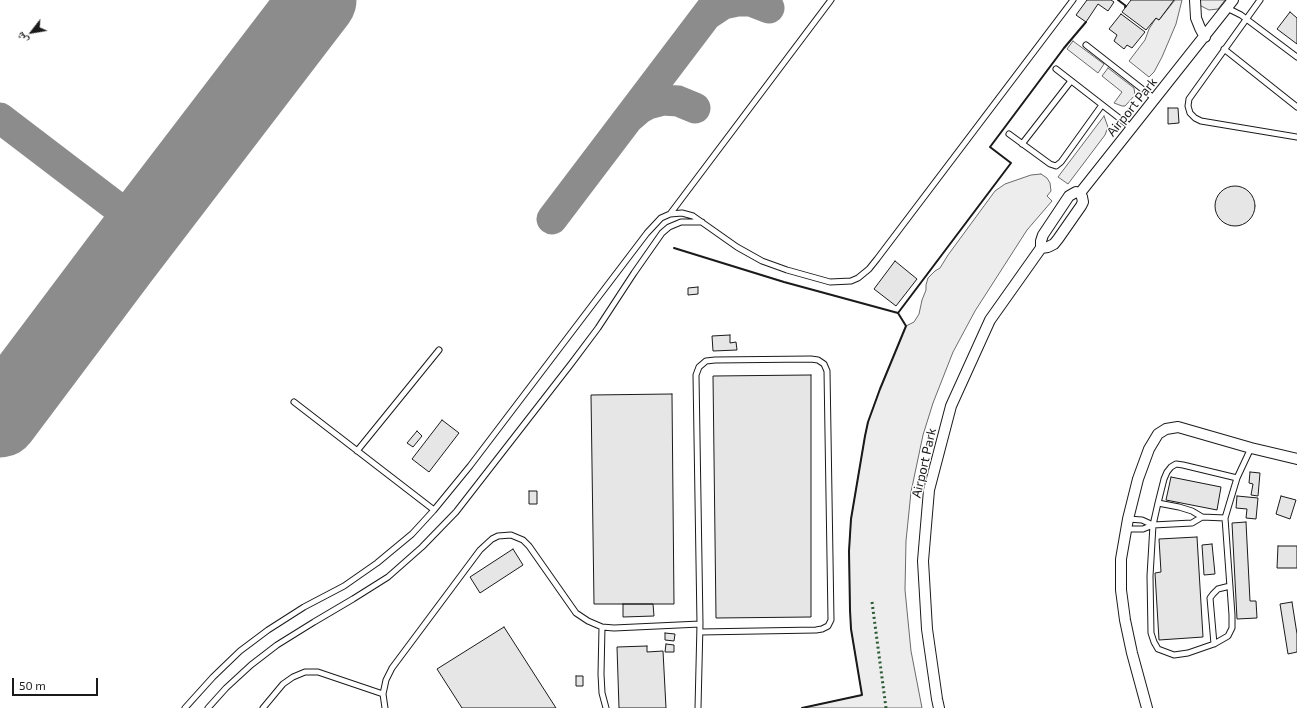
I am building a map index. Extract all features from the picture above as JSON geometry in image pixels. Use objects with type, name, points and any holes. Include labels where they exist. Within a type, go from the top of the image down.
[{"type":"street","points":[[1195,0],[1196,18],[1205,37]]},
{"type":"street","name":"Airport Park","points":[[1080,193],[1230,4]]},
{"type":"street","name":"Airport Park","points":[[939,708],[927,629],[922,561],[929,490],[952,406],[990,320],[1041,248],[1043,235],[1069,196],[1076,192],[1080,193]]},
{"type":"street","name":"Airport Park","points":[[1041,248],[1054,244],[1058,239],[1081,206],[1082,197],[1080,193]]},
{"type":"street","points":[[1147,708],[1132,654],[1125,620],[1120,590],[1121,559],[1127,524],[1138,479],[1149,449],[1158,434],[1166,429],[1178,427],[1251,448],[1297,459]]},
{"type":"lane","points":[[670,214],[831,0]]},
{"type":"lane","points":[[185,708],[213,677],[240,651],[268,630],[304,607],[344,586],[378,563],[412,534],[470,466],[646,233],[661,218],[670,214],[682,213],[694,216],[751,256],[786,270],[830,282],[851,281],[858,278],[877,259],[1073,0]]},
{"type":"lane","points":[[1260,0],[1189,98],[1188,106],[1190,113],[1202,122],[1297,137]]},
{"type":"lane","points":[[1230,4],[1241,15],[1297,56]]},
{"type":"lane","points":[[1086,45],[1155,100]]},
{"type":"lane","points":[[1224,49],[1297,107]]},
{"type":"lane","points":[[1056,69],[1132,128]]},
{"type":"lane","points":[[1022,144],[1071,81]]},
{"type":"lane","points":[[1009,134],[1050,164],[1054,166],[1058,165],[1062,162],[1102,105]]},
{"type":"lane","points":[[208,708],[251,664],[283,641],[388,576],[422,547],[456,512],[571,364],[598,328],[662,233],[669,227],[681,222],[703,222]]},
{"type":"lane","points":[[356,450],[439,350]]},
{"type":"lane","points":[[698,708],[700,624],[696,375],[699,367],[706,361],[818,360],[824,364],[827,371],[831,620],[828,626],[816,630],[700,632]]},
{"type":"lane","points":[[294,402],[434,510]]},
{"type":"lane","points":[[1237,478],[1176,464],[1167,472],[1153,525],[1150,576],[1152,633],[1154,642],[1158,649],[1174,655],[1188,653],[1214,644],[1228,636],[1232,628],[1225,518],[1237,478],[1251,448]]},
{"type":"lane","points":[[1158,503],[1192,511],[1202,517],[1225,518]]},
{"type":"lane","points":[[1127,524],[1143,529],[1153,525],[1192,523],[1202,517]]},
{"type":"lane","points":[[1127,524],[1142,520],[1153,525]]},
{"type":"lane","points":[[385,708],[383,694],[386,680],[392,668],[480,550],[492,539],[498,536],[511,535],[523,540],[529,546],[576,612],[588,621],[602,627],[614,628],[700,624]]},
{"type":"lane","points":[[1214,644],[1210,598],[1218,589],[1230,586]]},
{"type":"lane","points":[[602,627],[601,674],[602,693],[606,708]]},
{"type":"lane","points":[[264,708],[283,684],[293,677],[305,672],[318,672],[383,694]]},
{"type":"shaded area","points":[[1175,0],[1182,0],[1176,24],[1162,57],[1154,72],[1149,77],[1129,61],[1145,40],[1149,29],[1156,18],[1159,20]]},
{"type":"shaded area","points":[[1198,0],[1225,0],[1218,9],[1209,10],[1201,6]]},
{"type":"shaded area","points":[[1073,41],[1104,64],[1098,73],[1067,49]]},
{"type":"shaded area","points":[[1108,68],[1134,88],[1135,95],[1125,106],[1114,103],[1122,92],[1102,76]]},
{"type":"shaded area","points":[[1104,116],[1108,127],[1105,135],[1068,184],[1058,177]]},
{"type":"shaded area","points":[[1041,174],[1047,178],[1050,183],[1051,191],[1047,196],[1052,201],[1027,230],[975,311],[953,352],[933,403],[923,435],[911,492],[906,541],[905,590],[911,651],[922,708],[802,708],[862,695],[851,629],[849,551],[851,519],[868,422],[906,326],[914,322],[919,314],[928,278],[940,268],[995,191],[1005,184],[1031,175]]},
{"type":"building","points":[[1087,0],[1111,0],[1114,2],[1108,11],[1098,4],[1086,22],[1076,15]]},
{"type":"building","points":[[1131,0],[1174,0],[1159,20],[1156,18],[1146,30],[1122,12]]},
{"type":"building","points":[[1290,12],[1297,18],[1297,44],[1277,29]]},
{"type":"building","points":[[1121,14],[1145,32],[1132,48],[1127,45],[1124,49],[1114,41],[1117,35],[1109,29]]},
{"type":"building","points":[[1168,108],[1178,108],[1179,123],[1168,124]]},
{"type":"building","points":[[1231,186],[1239,186],[1246,189],[1252,195],[1255,206],[1252,217],[1246,223],[1239,226],[1231,226],[1224,223],[1218,217],[1215,210],[1215,202],[1218,195],[1224,189]]},
{"type":"building","points":[[895,261],[917,279],[896,306],[874,289]]},
{"type":"building","points":[[698,287],[698,294],[688,295],[688,288]]},
{"type":"building","points":[[730,335],[730,343],[736,342],[737,350],[713,351],[712,336]]},
{"type":"building","points":[[811,375],[811,617],[716,618],[713,376]]},
{"type":"building","points":[[672,394],[674,604],[594,604],[591,395]]},
{"type":"building","points":[[442,420],[459,433],[429,472],[412,459]]},
{"type":"building","points":[[417,431],[422,436],[413,447],[407,443]]},
{"type":"building","points":[[1250,472],[1260,473],[1258,496],[1251,495],[1253,484],[1249,483]]},
{"type":"building","points":[[1171,477],[1221,487],[1217,510],[1166,500]]},
{"type":"building","points":[[529,491],[537,491],[537,504],[529,504]]},
{"type":"building","points":[[1237,496],[1258,498],[1256,519],[1246,518],[1247,509],[1236,508]]},
{"type":"building","points":[[1281,496],[1296,500],[1290,519],[1276,514]]},
{"type":"building","points":[[1246,522],[1250,601],[1256,601],[1257,618],[1237,619],[1232,523]]},
{"type":"building","points":[[1197,537],[1203,637],[1159,640],[1155,573],[1161,572],[1159,539]]},
{"type":"building","points":[[1212,544],[1215,574],[1204,575],[1202,545]]},
{"type":"building","points":[[1278,546],[1297,546],[1297,568],[1277,568]]},
{"type":"building","points":[[513,549],[523,565],[480,593],[470,577]]},
{"type":"building","points":[[1292,602],[1297,634],[1297,652],[1288,654],[1280,604]]},
{"type":"building","points":[[623,604],[653,604],[654,616],[623,617]]},
{"type":"building","points":[[504,627],[556,708],[462,708],[437,669]]},
{"type":"building","points":[[665,633],[675,634],[674,641],[665,640]]},
{"type":"building","points":[[666,644],[674,645],[674,652],[665,652]]},
{"type":"building","points":[[647,646],[647,652],[663,651],[666,708],[619,708],[617,647]]},
{"type":"building","points":[[576,676],[583,676],[583,686],[576,686]]},
{"type":"taxiway","points":[[552,219],[718,0]]},
{"type":"taxiway","points":[[708,14],[723,4],[737,1],[751,1],[769,8]]},
{"type":"taxiway","points":[[631,116],[648,104],[663,100],[678,101],[695,108]]},
{"type":"taxiway","points":[[0,118],[118,208],[130,212],[140,213],[152,210],[164,201]]},
{"type":"taxiway","points":[[118,208],[126,221],[128,232],[127,245],[120,259]]},
{"type":"runway","points":[[0,419],[318,0]]},
{"type":"hedge","points":[[872,602],[886,708]]},
{"type":"wall","points":[[1118,0],[1126,6],[1125,7]]},
{"type":"wall","points":[[898,313],[1011,163],[990,147],[1064,48],[1086,22]]},
{"type":"wall","points":[[674,248],[784,282],[898,313],[906,326],[868,422],[851,519],[849,551],[851,629],[862,695],[802,708]]}]
